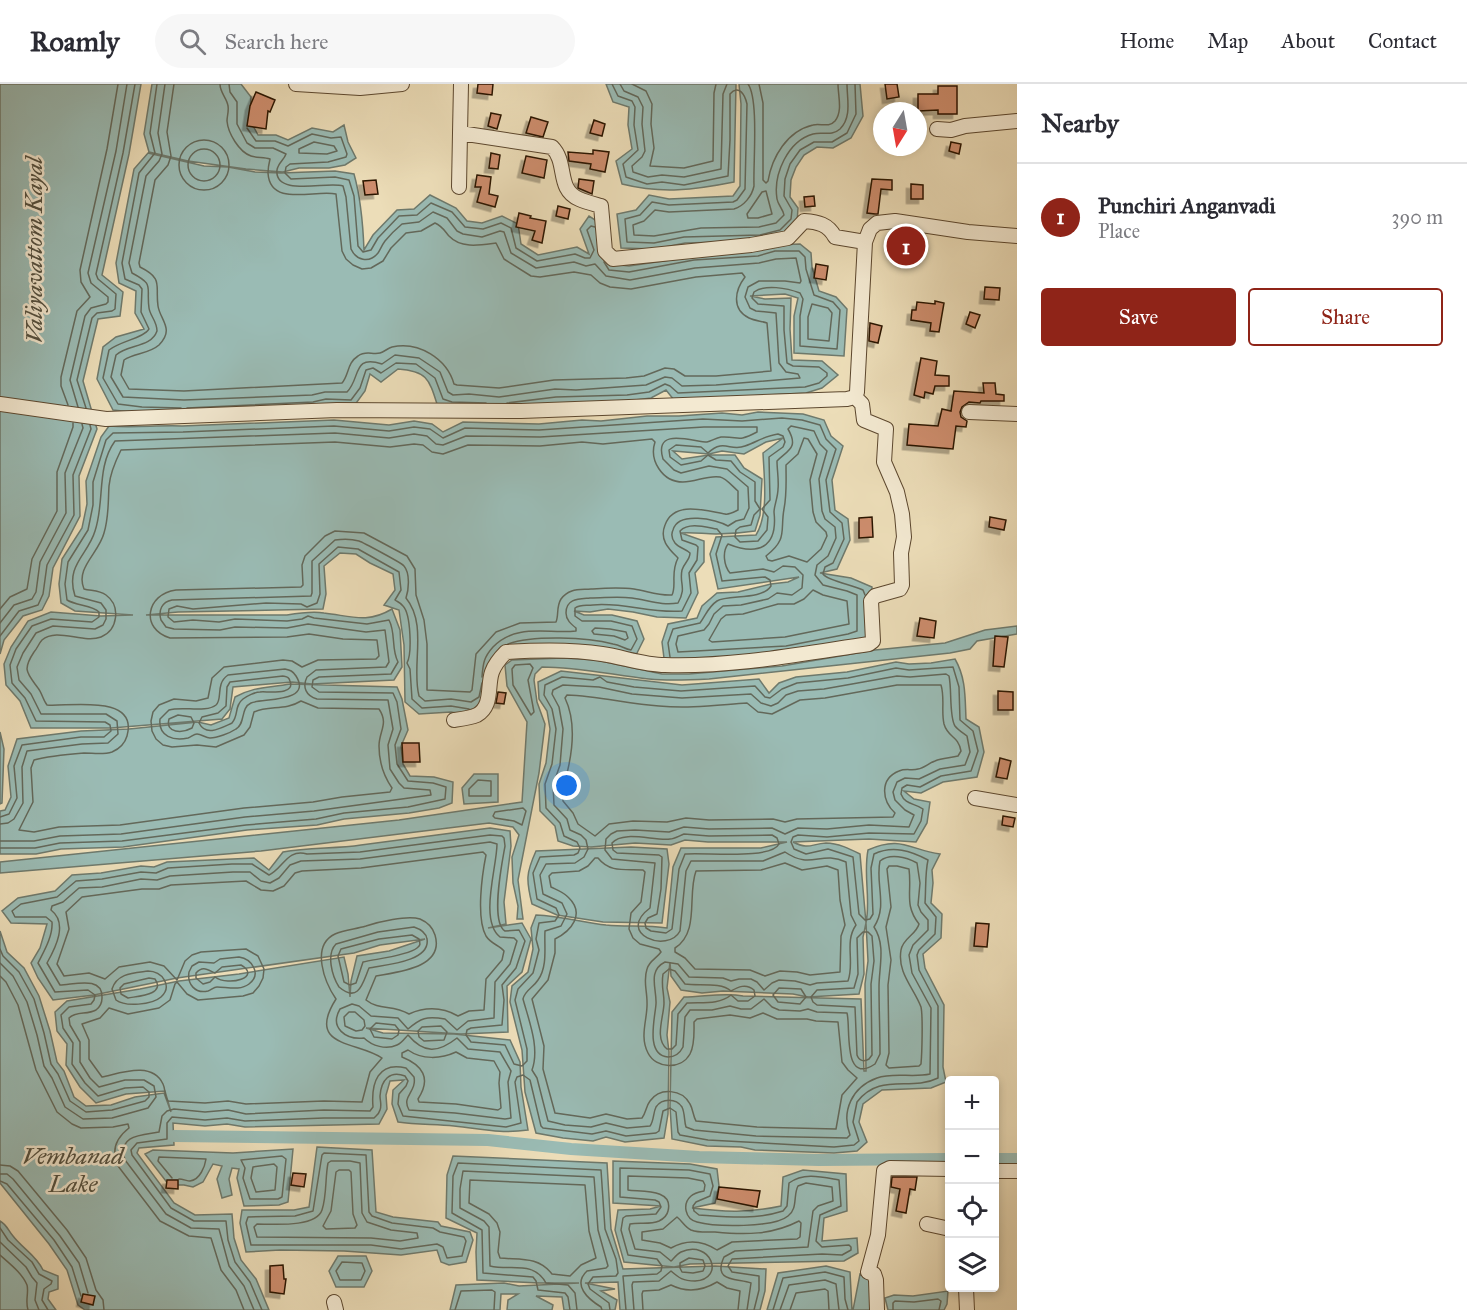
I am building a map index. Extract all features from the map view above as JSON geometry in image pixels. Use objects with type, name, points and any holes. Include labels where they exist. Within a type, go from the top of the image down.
[{"type":"street","points":[[296,84],[360,88],[402,84]]},
{"type":"street","points":[[459,187],[461,84]]},
{"type":"street","points":[[937,129],[951,130],[965,126],[1017,121]]},
{"type":"street","points":[[460,134],[552,147],[558,154],[566,189],[577,199],[602,206],[605,251],[613,259],[751,245],[788,238],[804,220],[817,221],[825,225],[831,229],[835,237],[865,242]]},
{"type":"street","points":[[855,397],[865,242],[870,229],[877,223],[895,221],[968,232],[1017,236]]},
{"type":"street","points":[[0,404],[97,418],[186,417],[337,410],[521,411],[855,397]]},
{"type":"street","points":[[454,720],[475,716],[481,712],[488,701],[492,673],[506,652],[571,651],[679,666],[762,660],[869,644],[873,641],[871,601],[875,596],[900,589],[904,537],[897,492],[884,462],[886,429],[864,420],[862,404],[855,397]]},
{"type":"street","points":[[969,412],[1017,414]]},
{"type":"street","points":[[975,798],[1017,805]]},
{"type":"street","points":[[877,1310],[876,1280],[874,1274],[868,1272],[878,1234],[884,1171],[890,1168],[945,1169]]},
{"type":"street","points":[[999,1171],[1017,1171]]},
{"type":"street","points":[[927,1224],[945,1228]]},
{"type":"street","points":[[966,1292],[967,1310]]},
{"type":"water","name":"Valiyavattom Kayal","points":[[0,84],[141,84],[129,154],[102,275],[123,292],[120,316],[98,319],[83,381],[97,429],[79,476],[80,516],[53,568],[49,596],[42,610],[23,616],[4,640],[0,654]]},
{"type":"water","points":[[152,84],[241,84],[251,97],[250,120],[258,135],[276,135],[288,140],[312,128],[333,132],[344,125],[348,142],[356,158],[345,165],[329,168],[299,168],[283,172],[188,161],[149,152],[144,134]]},
{"type":"water","points":[[606,84],[736,84],[734,182],[678,190],[651,189],[622,184],[616,161],[632,149],[628,125],[629,107],[613,102]]},
{"type":"water","points":[[739,84],[860,84],[863,116],[851,138],[833,148],[817,147],[804,155],[796,167],[791,180],[790,197],[798,208],[797,223],[783,235],[761,241],[685,243],[655,249],[621,248],[617,214],[636,210],[649,195],[669,199],[733,196],[740,186],[741,104]]},
{"type":"water","points":[[148,153],[204,166],[228,167],[255,172],[335,171],[354,174],[361,212],[364,250],[373,235],[397,210],[414,209],[430,195],[456,208],[467,221],[482,223],[502,216],[518,224],[521,244],[538,255],[577,247],[589,254],[580,229],[589,216],[603,225],[611,264],[629,266],[774,245],[800,244],[811,253],[812,267],[819,291],[836,297],[847,309],[844,356],[794,353],[794,316],[798,298],[785,294],[750,296],[765,299],[791,298],[792,360],[822,361],[838,375],[822,388],[806,393],[674,400],[666,390],[651,398],[627,401],[518,406],[437,404],[429,382],[421,374],[398,369],[381,382],[370,374],[365,391],[354,406],[141,413],[113,410],[97,379],[103,347],[116,337],[144,329],[135,313],[136,291],[119,283],[116,263],[134,169]]},
{"type":"water","points":[[758,412],[803,414],[824,420],[831,436],[843,446],[832,480],[835,510],[848,519],[850,540],[837,569],[820,573],[851,578],[872,587],[870,642],[665,666],[662,642],[668,624],[697,618],[702,606],[717,593],[738,592],[788,582],[799,577],[718,589],[710,554],[716,537],[756,535],[763,517],[764,506],[763,453],[783,438],[766,442],[744,454],[722,451],[709,454],[673,451],[682,459],[709,455],[735,455],[744,468],[762,479],[760,515],[755,531],[721,534],[681,533],[704,541],[704,562],[695,573],[698,593],[686,618],[657,617],[608,609],[590,612],[574,611],[584,615],[612,615],[637,621],[644,639],[634,659],[510,649],[496,679],[474,716],[451,712],[419,714],[405,702],[404,645],[399,610],[384,605],[395,590],[393,574],[356,554],[340,553],[324,566],[326,594],[323,609],[178,612],[146,615],[287,615],[314,612],[367,618],[392,609],[400,630],[402,667],[394,680],[312,684],[292,682],[233,687],[230,709],[222,719],[111,728],[31,728],[20,701],[6,685],[4,664],[11,647],[28,621],[51,612],[101,616],[133,615],[75,611],[61,603],[59,584],[62,559],[82,528],[87,504],[86,481],[101,437],[109,426],[182,426],[334,420],[389,425],[414,421],[432,424],[443,432],[463,422],[539,424],[647,416],[722,413],[742,415]]},
{"type":"water","points":[[1017,626],[1017,634],[977,641],[970,649],[950,653],[709,679],[657,680],[542,667],[535,674],[534,680],[537,702],[545,724],[539,773],[518,880],[523,919],[517,919],[518,906],[513,883],[512,857],[519,835],[513,827],[489,823],[261,851],[0,873],[0,862],[399,820],[522,802],[527,722],[507,686],[505,665],[512,660],[563,658],[596,660],[662,674],[689,674],[782,666],[875,650],[945,643],[985,630]]},
{"type":"water","points":[[955,659],[963,681],[966,719],[979,727],[984,752],[977,777],[943,782],[921,793],[904,791],[914,799],[930,802],[927,823],[916,842],[869,839],[793,842],[807,846],[835,844],[860,854],[866,923],[863,937],[864,974],[859,994],[808,997],[793,994],[723,991],[702,993],[681,990],[671,976],[670,962],[667,988],[670,1002],[667,1035],[668,1114],[664,1138],[625,1142],[606,1137],[593,1141],[536,1133],[525,1092],[522,1050],[510,1002],[512,986],[528,972],[533,949],[531,928],[536,915],[606,925],[667,928],[673,867],[681,848],[761,848],[787,842],[685,840],[671,845],[635,843],[591,847],[573,846],[558,841],[555,826],[540,811],[539,784],[546,763],[550,729],[547,711],[539,699],[538,682],[561,671],[682,685],[759,679],[769,693],[779,683],[796,677],[847,672],[896,662],[931,663]]},
{"type":"water","points":[[290,684],[397,687],[402,699],[408,730],[401,746],[403,764],[410,776],[434,777],[453,782],[452,803],[439,808],[409,813],[344,819],[317,825],[247,830],[123,847],[61,849],[36,854],[0,854],[0,811],[5,810],[11,797],[8,766],[17,739],[81,731],[198,722],[211,725],[229,718],[235,697],[242,693]]},
{"type":"water","points":[[0,732],[4,749],[2,803],[0,804]]},
{"type":"water","points":[[474,774],[498,774],[498,802],[464,804],[462,788]]},
{"type":"water","name":"Vembanad Lake","points":[[490,828],[510,831],[511,846],[504,902],[506,924],[488,928],[522,923],[531,939],[522,972],[507,986],[508,1032],[461,1034],[366,1028],[383,1033],[454,1034],[510,1040],[520,1062],[521,1087],[528,1130],[499,1131],[398,1122],[392,1104],[393,1090],[404,1080],[390,1081],[386,1095],[387,1109],[379,1124],[245,1127],[227,1124],[205,1126],[173,1123],[174,1145],[139,1148],[137,1153],[174,1203],[195,1215],[232,1214],[234,1238],[241,1260],[256,1279],[269,1310],[85,1310],[78,1305],[67,1270],[0,1183],[0,931],[7,952],[24,968],[39,996],[57,1062],[64,1071],[74,1097],[86,1106],[111,1105],[135,1097],[164,1093],[171,1112],[165,1091],[126,1094],[96,1103],[80,1087],[66,1065],[67,1044],[57,1031],[55,1012],[67,1001],[179,981],[344,957],[350,997],[357,956],[389,951],[425,939],[380,945],[354,953],[177,978],[94,995],[53,1000],[31,963],[40,948],[47,924],[11,923],[2,911],[18,898],[55,891],[72,875],[141,866],[154,867],[167,862],[254,858],[269,870],[283,852],[351,846]]},
{"type":"water","points":[[897,844],[940,854],[932,870],[931,903],[942,914],[941,938],[923,954],[925,968],[944,1005],[943,1067],[945,1082],[931,1088],[882,1090],[863,1104],[859,1122],[867,1142],[857,1151],[834,1153],[755,1150],[741,1147],[707,1146],[672,1139],[670,1106],[672,1012],[684,997],[728,994],[861,999],[864,1071],[866,1071],[865,984],[868,961],[866,869],[868,850]]},
{"type":"water","points":[[631,847],[667,849],[669,864],[662,923],[603,922],[557,915],[532,904],[528,877],[536,851]]},
{"type":"water","points":[[317,1147],[372,1150],[376,1212],[393,1217],[438,1222],[441,1226],[470,1232],[473,1240],[466,1262],[449,1265],[441,1262],[437,1250],[401,1255],[344,1251],[246,1252],[240,1223],[242,1210],[294,1210],[309,1207]]},
{"type":"water","points":[[293,1149],[288,1202],[279,1205],[244,1206],[237,1178],[239,1169],[232,1168],[229,1179],[232,1195],[222,1198],[217,1179],[222,1166],[213,1164],[203,1182],[193,1187],[169,1185],[145,1154],[153,1150],[233,1153]]},
{"type":"water","points":[[453,1156],[607,1163],[611,1229],[623,1269],[715,1266],[766,1269],[765,1291],[760,1310],[620,1310],[618,1282],[585,1283],[615,1289],[601,1291],[617,1300],[615,1310],[564,1310],[562,1297],[536,1296],[553,1305],[552,1310],[507,1310],[508,1300],[518,1294],[501,1294],[500,1310],[450,1310],[456,1285],[504,1283],[519,1286],[579,1283],[477,1280],[477,1233],[446,1218],[447,1175]]},
{"type":"water","points":[[613,1161],[690,1164],[717,1169],[719,1186],[715,1203],[692,1208],[726,1211],[758,1210],[781,1206],[783,1177],[803,1170],[846,1174],[847,1211],[824,1218],[822,1241],[857,1238],[858,1253],[844,1261],[690,1264],[674,1267],[624,1262],[615,1230],[618,1210],[650,1209],[661,1206],[613,1203]]},
{"type":"water","points":[[0,1221],[37,1260],[43,1270],[58,1276],[58,1289],[49,1292],[48,1299],[56,1310],[0,1310]]},
{"type":"water","points":[[338,1256],[366,1256],[372,1271],[364,1287],[336,1287],[329,1271]]},
{"type":"water","points":[[826,1266],[850,1272],[852,1310],[767,1310],[778,1273]]},
{"type":"water","points":[[860,1274],[873,1280],[870,1310],[853,1310]]},
{"type":"water","points":[[948,1292],[944,1310],[888,1310],[885,1298],[894,1295],[913,1296]]},
{"type":"building","points":[[478,84],[493,84],[492,95],[477,93]]},
{"type":"building","points":[[885,84],[897,84],[899,97],[887,99]]},
{"type":"building","points":[[938,86],[957,86],[957,114],[938,114],[938,110],[927,111],[927,102],[918,102],[918,94],[938,94]]},
{"type":"building","points":[[256,92],[275,100],[270,112],[268,111],[266,129],[247,126],[250,106]]},
{"type":"building","points":[[491,113],[501,115],[497,129],[488,126]]},
{"type":"building","points":[[531,117],[548,122],[543,137],[526,133]]},
{"type":"building","points":[[594,120],[605,124],[602,136],[590,133]]},
{"type":"building","points":[[951,142],[961,144],[959,154],[949,151]]},
{"type":"building","points":[[593,150],[609,152],[605,172],[590,169],[591,164],[569,161],[568,152],[593,154]]},
{"type":"building","points":[[491,153],[500,155],[498,169],[489,168]]},
{"type":"building","points":[[526,156],[547,160],[544,178],[522,173]]},
{"type":"building","points":[[477,175],[491,177],[489,194],[498,196],[495,207],[477,202],[481,187],[475,187]]},
{"type":"building","points":[[579,179],[594,181],[592,194],[578,188]]},
{"type":"building","points":[[872,179],[892,180],[892,190],[881,189],[878,214],[867,213]]},
{"type":"building","points":[[376,180],[378,194],[365,195],[363,181]]},
{"type":"building","points":[[911,184],[923,185],[923,199],[911,199]]},
{"type":"building","points":[[814,196],[815,206],[805,207],[804,197]]},
{"type":"building","points":[[558,206],[570,209],[568,219],[556,216]]},
{"type":"building","points":[[519,213],[546,221],[542,243],[532,240],[535,231],[516,227]]},
{"type":"building","points":[[900,238],[913,240],[911,255],[898,253]]},
{"type":"building","points":[[816,264],[828,266],[826,280],[814,278]]},
{"type":"building","points":[[985,287],[1000,288],[999,300],[984,299]]},
{"type":"building","points":[[935,301],[944,303],[939,332],[930,331],[931,323],[911,320],[912,310],[916,310],[917,302],[935,304]]},
{"type":"building","points":[[970,312],[980,315],[975,328],[966,324]]},
{"type":"building","points":[[870,323],[882,326],[878,343],[869,341]]},
{"type":"building","points":[[921,358],[937,361],[935,375],[949,376],[949,386],[935,386],[933,394],[925,392],[924,398],[914,395]]},
{"type":"building","points":[[983,383],[995,383],[996,394],[1004,395],[1004,401],[969,402],[962,407],[961,417],[967,421],[966,427],[956,426],[953,449],[907,445],[909,424],[938,426],[942,409],[951,411],[954,391],[984,393]]},
{"type":"building","points":[[872,517],[873,537],[859,538],[859,518]]},
{"type":"building","points":[[990,517],[1006,520],[1004,530],[989,527]]},
{"type":"building","points":[[920,618],[936,621],[934,638],[917,636]]},
{"type":"building","points":[[995,636],[1008,637],[1004,667],[993,666]]},
{"type":"building","points":[[998,691],[1013,692],[1013,710],[998,710]]},
{"type":"building","points":[[498,692],[506,693],[504,704],[496,703]]},
{"type":"building","points":[[402,743],[419,743],[420,762],[403,762]]},
{"type":"building","points":[[1000,758],[1011,761],[1007,779],[996,777]]},
{"type":"building","points":[[1003,816],[1015,818],[1013,827],[1002,825]]},
{"type":"building","points":[[976,923],[989,924],[987,947],[974,946]]},
{"type":"building","points":[[293,1173],[306,1174],[304,1187],[291,1185]]},
{"type":"building","points":[[892,1177],[917,1177],[915,1190],[910,1189],[906,1213],[896,1211],[900,1189],[891,1187]]},
{"type":"building","points":[[167,1180],[178,1180],[178,1189],[166,1188]]},
{"type":"building","points":[[719,1187],[760,1191],[757,1207],[717,1199]]},
{"type":"building","points":[[283,1265],[284,1279],[286,1279],[284,1294],[270,1292],[270,1266]]},
{"type":"building","points":[[83,1294],[95,1296],[93,1305],[81,1302]]},
{"type":"waterway","points":[[174,1136],[488,1140],[571,1149],[699,1157],[819,1160],[945,1159]]},
{"type":"waterway","points":[[999,1159],[1017,1159]]},
{"type":"place","name":"Punchiri Anganvadi","points":[[906,246]]}]
